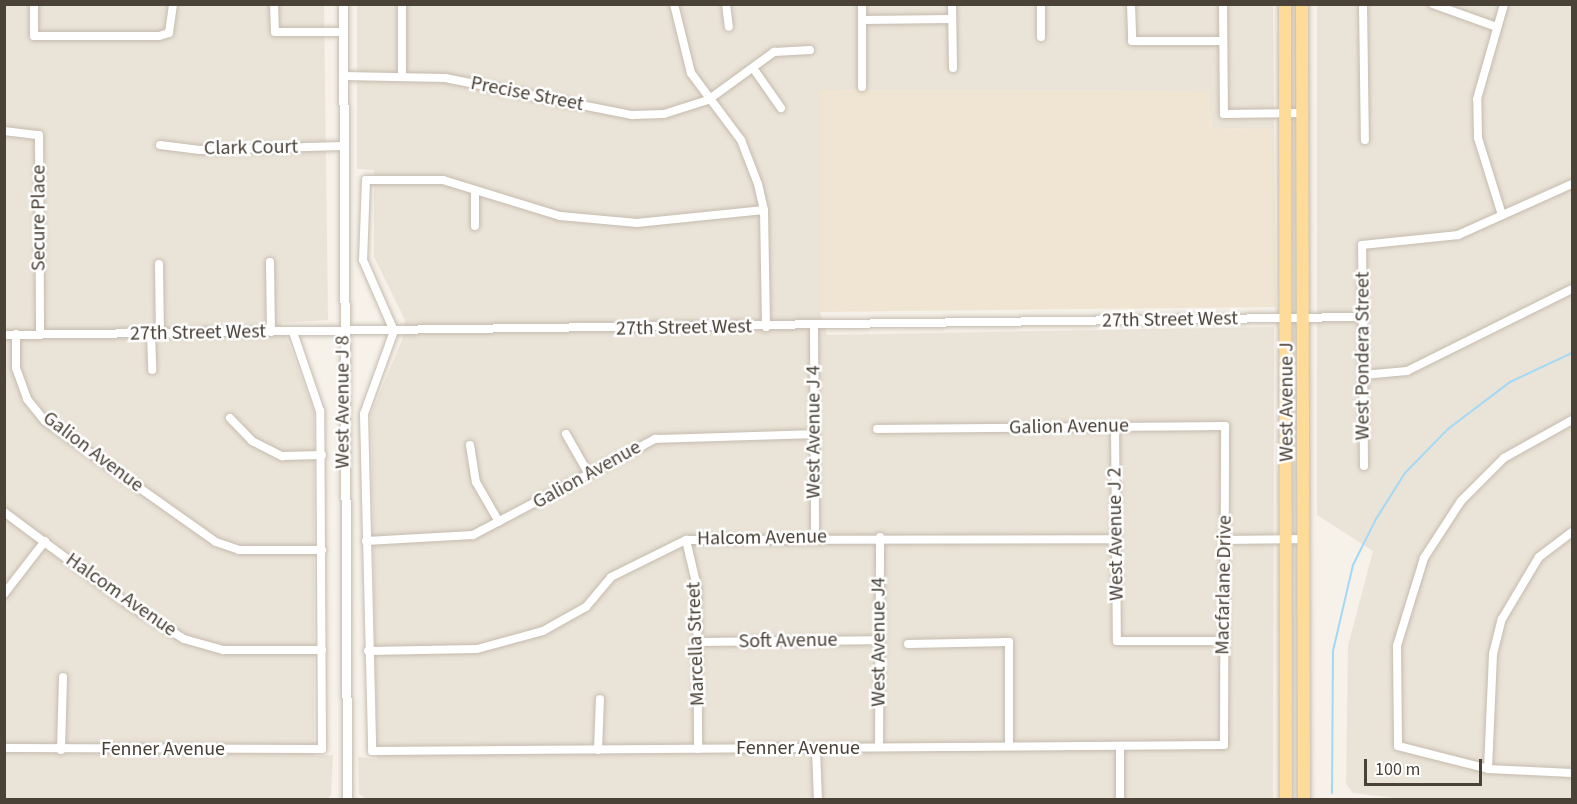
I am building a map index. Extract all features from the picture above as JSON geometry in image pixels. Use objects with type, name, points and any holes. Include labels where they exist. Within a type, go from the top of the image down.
[{"type":"main road","name":"West Avenue J","points":[[1285,4],[1286,800]]},
{"type":"main road","name":"West Avenue J","points":[[1302,4],[1304,800]]},
{"type":"street","points":[[34,4],[34,36],[169,33],[173,4]]},
{"type":"street","points":[[274,4],[275,32],[343,32]]},
{"type":"street","name":"West Avenue J 8","points":[[343,4],[347,800]]},
{"type":"street","points":[[402,4],[402,77]]},
{"type":"street","points":[[674,4],[679,40],[708,100],[741,140],[764,210],[766,327]]},
{"type":"street","points":[[726,4],[729,27]]},
{"type":"street","points":[[862,4],[862,87]]},
{"type":"street","points":[[952,4],[953,68]]},
{"type":"street","points":[[1041,4],[1041,37]]},
{"type":"street","points":[[1131,4],[1132,41],[1223,40]]},
{"type":"street","points":[[1223,4],[1224,114],[1302,112]]},
{"type":"street","points":[[1363,4],[1365,140]]},
{"type":"street","points":[[1433,4],[1497,27]]},
{"type":"street","points":[[1504,4],[1478,99],[1478,138],[1502,215],[1572,184]]},
{"type":"street","points":[[862,20],[952,18]]},
{"type":"street","name":"Precise Street","points":[[343,76],[402,77],[489,85],[632,115],[664,114],[708,100],[774,52],[810,50]]},
{"type":"street","points":[[753,68],[782,108]]},
{"type":"street","name":"Secure Place","points":[[4,131],[39,135],[40,335]]},
{"type":"street","name":"Clark Court","points":[[160,145],[200,150],[343,146]]},
{"type":"street","points":[[368,651],[364,414],[394,331],[363,260],[366,180],[443,180],[475,192],[560,216],[637,223],[764,210]]},
{"type":"street","points":[[475,192],[475,226]]},
{"type":"street","name":"West Pondera Street","points":[[1364,466],[1362,245],[1458,235],[1502,215]]},
{"type":"street","points":[[270,262],[271,332]]},
{"type":"street","points":[[152,370],[159,264]]},
{"type":"street","points":[[1364,375],[1407,371],[1572,289]]},
{"type":"street","name":"27th Street West","points":[[4,335],[814,327],[1363,317]]},
{"type":"street","name":"West Avenue J 4","points":[[814,327],[815,536]]},
{"type":"street","points":[[292,332],[314,381],[322,455],[322,650]]},
{"type":"street","name":"Galion Avenue","points":[[16,334],[16,368],[27,399],[45,421],[206,535],[238,550],[322,550]]},
{"type":"street","points":[[230,418],[252,441],[282,456],[322,455]]},
{"type":"street","points":[[1572,420],[1504,458],[1461,501],[1424,558],[1397,646],[1398,746],[1488,769],[1572,773]]},
{"type":"street","name":"West Avenue J 2","points":[[1115,426],[1117,641],[1224,641]]},
{"type":"street","name":"Galion Avenue","points":[[877,429],[1225,426]]},
{"type":"street","name":"Macfarlane Drive","points":[[1224,745],[1225,426]]},
{"type":"street","points":[[567,434],[587,471]]},
{"type":"street","name":"Galion Avenue","points":[[366,541],[442,541],[473,535],[587,471],[655,439],[814,434]]},
{"type":"street","points":[[470,445],[476,482],[499,522]]},
{"type":"street","name":"Halcom Avenue","points":[[4,512],[184,639],[223,650],[322,650]]},
{"type":"street","points":[[1488,769],[1492,654],[1502,619],[1533,565],[1572,532]]},
{"type":"street","name":"Halcom Avenue","points":[[368,651],[477,648],[543,631],[586,607],[611,577],[686,540],[815,536],[1115,538]]},
{"type":"street","name":"West Avenue J4","points":[[879,747],[880,537]]},
{"type":"street","points":[[1226,540],[1304,539]]},
{"type":"street","name":"Marcella Street","points":[[686,540],[696,587],[698,749]]},
{"type":"street","points":[[4,594],[45,541]]},
{"type":"street","name":"Soft Avenue","points":[[698,642],[878,639]]},
{"type":"street","points":[[909,644],[1009,642],[1009,745]]},
{"type":"street","name":"Fenner Avenue","points":[[4,748],[61,750],[322,749],[322,650]]},
{"type":"street","name":"Fenner Avenue","points":[[368,651],[372,751],[1224,745]]},
{"type":"street","points":[[61,750],[63,677]]},
{"type":"street","points":[[598,750],[600,699]]},
{"type":"street","points":[[1120,746],[1120,800]]},
{"type":"street","points":[[816,749],[818,800]]},
{"type":"shaded area","points":[[5,5],[324,5],[328,320],[281,323],[314,411],[314,756],[333,755],[331,795],[326,800],[5,800]]},
{"type":"shaded area","points":[[357,5],[1273,5],[1274,129],[1212,128],[1208,91],[820,90],[820,312],[827,335],[1274,327],[1273,799],[366,799],[359,794],[358,757],[377,759],[371,414],[402,340],[405,320],[374,257],[374,170],[357,169]]},
{"type":"shaded area","points":[[1317,5],[1572,5],[1572,799],[1413,800],[1353,793],[1346,784],[1348,646],[1373,551],[1317,515]]},
{"type":"shaded area","points":[[820,90],[1208,91],[1212,128],[1274,129],[1276,307],[820,312]]},
{"type":"waterway","points":[[1332,793],[1333,651],[1353,565],[1376,519],[1405,473],[1448,429],[1510,382],[1572,353]]}]
